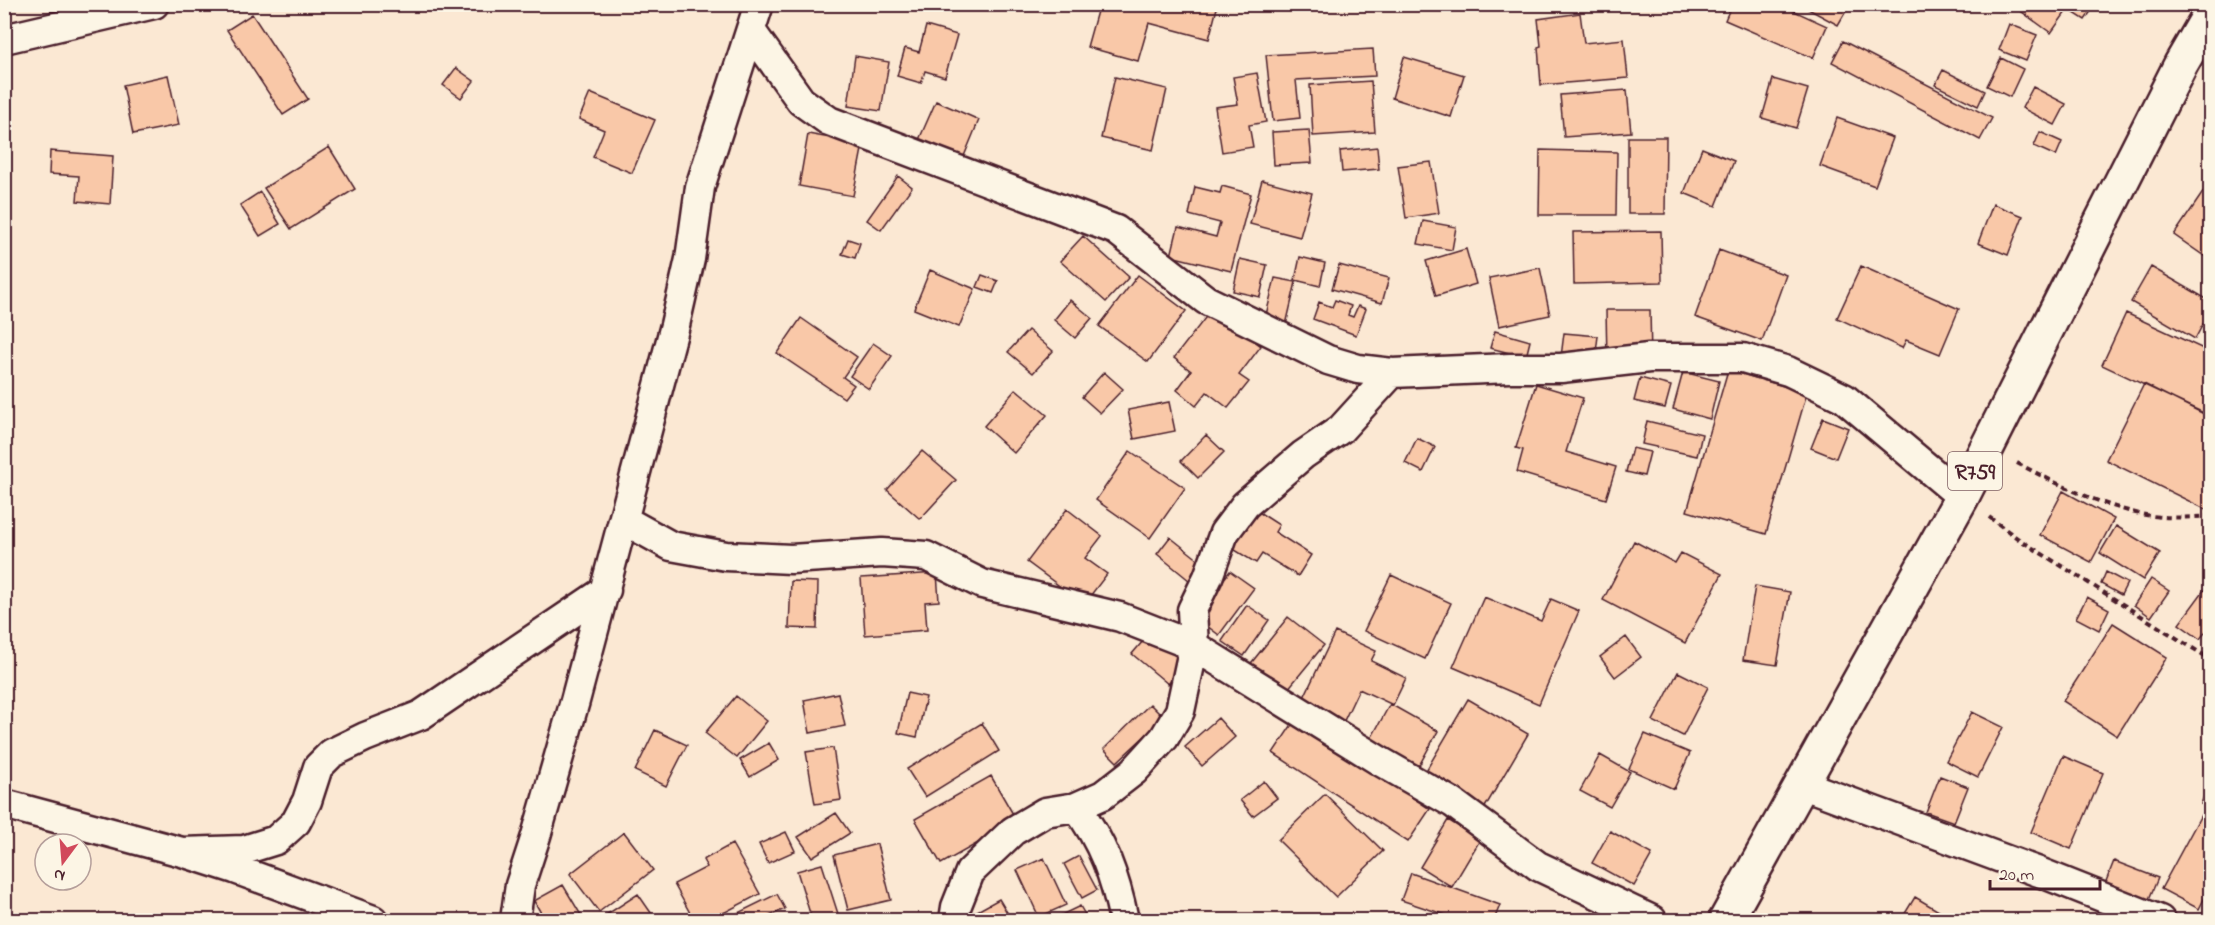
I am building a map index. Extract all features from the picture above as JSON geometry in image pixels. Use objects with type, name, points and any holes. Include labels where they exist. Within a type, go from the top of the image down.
[{"type":"main road","name":"R759","points":[[1726,921],[1962,497],[2181,64],[2211,14]]},
{"type":"street","points":[[4,39],[154,4]]},
{"type":"street","points":[[755,18],[801,101],[829,121],[1116,230],[1206,300],[1328,360],[1358,369],[1392,373],[1500,368],[1561,368],[1649,358],[1743,358],[1788,371],[1844,398],[1962,497]]},
{"type":"street","points":[[515,921],[520,885],[606,590],[682,292],[690,259],[700,187],[755,18]]},
{"type":"street","points":[[954,921],[956,907],[970,872],[1013,831],[1045,812],[1076,807],[1102,795],[1134,771],[1164,738],[1180,711],[1194,646],[1192,610],[1208,577],[1224,533],[1245,505],[1303,455],[1341,429],[1392,373]]},
{"type":"street","points":[[624,520],[671,546],[726,556],[791,560],[882,553],[926,556],[982,584],[1120,617],[1194,646],[1378,760],[1453,803],[1538,866],[1652,921]]},
{"type":"street","points":[[182,852],[244,850],[276,840],[296,822],[307,801],[318,767],[332,753],[421,715],[606,590]]},
{"type":"street","points":[[1801,784],[2039,872],[2160,921]]},
{"type":"street","points":[[4,804],[235,868],[373,921]]},
{"type":"street","points":[[1076,807],[1093,829],[1116,883],[1124,921]]},
{"type":"path","points":[[1987,447],[2058,485],[2133,513],[2181,518],[2211,516]]},
{"type":"path","points":[[1962,497],[2020,540],[2211,659]]},
{"type":"building","points":[[1099,4],[1218,4],[1209,39],[1149,23],[1138,61],[1087,47]]},
{"type":"building","points":[[1732,4],[1779,4],[1827,26],[1813,58],[1725,20]]},
{"type":"building","points":[[1799,4],[1846,4],[1849,6],[1838,25]]},
{"type":"building","points":[[2011,4],[2096,4],[2085,20],[2068,9],[2051,33]]},
{"type":"building","points":[[1580,13],[1584,43],[1624,39],[1628,78],[1541,85],[1538,19]]},
{"type":"building","points":[[252,14],[308,99],[283,115],[227,30]]},
{"type":"building","points":[[2009,24],[2037,35],[2026,61],[1999,50]]},
{"type":"building","points":[[926,26],[957,35],[945,77],[925,71],[921,83],[897,76],[905,48],[919,52]]},
{"type":"building","points":[[1843,41],[1992,118],[1980,140],[1832,62]]},
{"type":"building","points":[[1373,49],[1375,76],[1296,80],[1300,118],[1273,121],[1266,55]]},
{"type":"building","points":[[855,56],[889,62],[881,111],[848,106]]},
{"type":"building","points":[[1404,57],[1464,75],[1451,117],[1392,98]]},
{"type":"building","points":[[2001,58],[2023,69],[2010,97],[1987,86]]},
{"type":"building","points":[[456,68],[474,81],[461,98],[443,85]]},
{"type":"building","points":[[1943,70],[1985,91],[1978,106],[1935,85]]},
{"type":"building","points":[[1257,73],[1266,122],[1249,125],[1253,147],[1222,152],[1215,107],[1238,104],[1233,77]]},
{"type":"building","points":[[168,75],[179,125],[133,134],[123,85]]},
{"type":"building","points":[[1115,77],[1167,89],[1153,150],[1101,138]]},
{"type":"building","points":[[1773,79],[1808,89],[1796,128],[1762,118]]},
{"type":"building","points":[[1371,81],[1375,132],[1313,136],[1310,85]]},
{"type":"building","points":[[2033,87],[2066,104],[2055,125],[2022,108]]},
{"type":"building","points":[[1627,90],[1631,132],[1564,137],[1560,95]]},
{"type":"building","points":[[590,93],[655,120],[632,173],[593,157],[604,130],[579,119]]},
{"type":"building","points":[[936,101],[979,120],[962,161],[918,142]]},
{"type":"building","points":[[1837,118],[1893,138],[1875,186],[1820,166]]},
{"type":"building","points":[[1309,130],[1312,163],[1274,165],[1272,132]]},
{"type":"building","points":[[2040,132],[2062,142],[2056,156],[2034,146]]},
{"type":"building","points":[[808,134],[863,144],[853,196],[799,186]]},
{"type":"building","points":[[1628,137],[1666,137],[1665,214],[1628,214]]},
{"type":"building","points":[[329,147],[355,189],[291,229],[264,188]]},
{"type":"building","points":[[1377,147],[1379,169],[1342,172],[1340,151]]},
{"type":"building","points":[[1702,148],[1734,161],[1716,206],[1684,193]]},
{"type":"building","points":[[1540,150],[1617,152],[1616,215],[1539,215]]},
{"type":"building","points":[[50,151],[113,156],[110,204],[77,201],[79,176],[49,174]]},
{"type":"building","points":[[1431,162],[1439,213],[1406,218],[1398,166]]},
{"type":"building","points":[[898,176],[912,187],[881,230],[867,220]]},
{"type":"building","points":[[1262,180],[1312,193],[1300,237],[1250,224]]},
{"type":"building","points":[[2210,182],[2210,260],[2174,235]]},
{"type":"building","points":[[1222,186],[1251,194],[1231,271],[1171,256],[1178,227],[1216,237],[1220,223],[1189,215],[1195,187],[1220,193]]},
{"type":"building","points":[[260,192],[280,224],[260,236],[240,205]]},
{"type":"building","points":[[1993,204],[2023,216],[2008,255],[1978,243]]},
{"type":"building","points":[[1423,221],[1456,227],[1452,250],[1418,244]]},
{"type":"building","points":[[1661,231],[1662,282],[1574,284],[1573,232]]},
{"type":"building","points":[[1083,236],[1129,277],[1106,302],[1060,261]]},
{"type":"building","points":[[848,239],[860,243],[855,258],[842,254]]},
{"type":"building","points":[[1466,249],[1476,284],[1436,296],[1426,261]]},
{"type":"building","points":[[1719,250],[1786,275],[1762,341],[1695,317]]},
{"type":"building","points":[[1300,257],[1325,263],[1320,286],[1295,280]]},
{"type":"building","points":[[1240,259],[1267,265],[1260,297],[1233,291]]},
{"type":"building","points":[[1339,265],[1389,278],[1382,303],[1332,289]]},
{"type":"building","points":[[1861,266],[1959,309],[1940,354],[1906,340],[1902,348],[1837,318]]},
{"type":"building","points":[[2151,267],[2210,301],[2210,311],[2195,339],[2131,302]]},
{"type":"building","points":[[1540,268],[1550,315],[1499,326],[1489,278]]},
{"type":"building","points":[[930,270],[975,289],[959,327],[914,309]]},
{"type":"building","points":[[982,275],[998,281],[993,293],[977,287]]},
{"type":"building","points":[[1138,275],[1186,311],[1148,362],[1099,326]]},
{"type":"building","points":[[1275,278],[1296,282],[1286,325],[1265,319]]},
{"type":"building","points":[[1070,300],[1092,318],[1075,338],[1054,320]]},
{"type":"building","points":[[1335,300],[1351,306],[1348,315],[1353,317],[1358,306],[1366,309],[1356,335],[1313,319],[1319,302],[1332,307]]},
{"type":"building","points":[[1212,309],[1261,346],[1239,375],[1249,382],[1228,408],[1207,392],[1196,406],[1177,390],[1191,371],[1174,358]]},
{"type":"building","points":[[1606,310],[1650,310],[1651,358],[1607,359]]},
{"type":"building","points":[[2126,313],[2210,352],[2210,416],[2102,365]]},
{"type":"building","points":[[801,318],[857,357],[843,377],[854,385],[844,398],[777,353]]},
{"type":"building","points":[[1028,330],[1053,351],[1033,373],[1008,352]]},
{"type":"building","points":[[1495,331],[1530,341],[1526,357],[1490,348]]},
{"type":"building","points":[[1564,333],[1598,336],[1595,360],[1561,357]]},
{"type":"building","points":[[873,343],[892,356],[869,389],[850,376]]},
{"type":"building","points":[[1728,370],[1807,393],[1766,534],[1687,511]]},
{"type":"building","points":[[1104,372],[1123,389],[1100,413],[1082,397]]},
{"type":"building","points":[[1683,372],[1719,381],[1710,419],[1673,409]]},
{"type":"building","points":[[1640,378],[1671,386],[1665,408],[1634,401]]},
{"type":"building","points":[[1536,384],[1583,398],[1566,452],[1616,467],[1606,499],[1517,472],[1523,450],[1516,448]]},
{"type":"building","points":[[2144,384],[2210,417],[2209,511],[2106,460]]},
{"type":"building","points":[[1016,389],[1047,415],[1014,453],[984,426]]},
{"type":"building","points":[[1169,402],[1175,431],[1134,439],[1128,410]]},
{"type":"building","points":[[1823,418],[1848,428],[1836,458],[1811,448]]},
{"type":"building","points":[[1647,421],[1702,434],[1697,456],[1642,444]]},
{"type":"building","points":[[1206,435],[1224,452],[1198,478],[1181,461]]},
{"type":"building","points":[[1417,438],[1435,447],[1423,472],[1405,463]]},
{"type":"building","points":[[1632,448],[1650,452],[1644,476],[1626,472]]},
{"type":"building","points":[[922,451],[956,480],[920,519],[887,490]]},
{"type":"building","points":[[1130,451],[1185,488],[1150,538],[1096,500]]},
{"type":"building","points":[[2063,491],[2114,519],[2091,562],[2040,535]]},
{"type":"building","points":[[1067,509],[1102,536],[1085,558],[1107,574],[1084,604],[1027,562]]},
{"type":"building","points":[[1254,509],[1279,525],[1275,532],[1311,555],[1298,576],[1262,554],[1256,563],[1230,547]]},
{"type":"building","points":[[2116,526],[2160,553],[2143,580],[2100,553]]},
{"type":"building","points":[[1170,537],[1209,568],[1195,585],[1157,554]]},
{"type":"building","points":[[1634,541],[1675,563],[1681,553],[1722,574],[1685,643],[1603,600]]},
{"type":"building","points":[[1230,571],[1254,588],[1219,635],[1195,617]]},
{"type":"building","points":[[2106,572],[2127,583],[2121,595],[2101,584]]},
{"type":"building","points":[[937,573],[939,601],[925,602],[927,630],[865,635],[861,578]]},
{"type":"building","points":[[1391,575],[1451,603],[1425,659],[1364,631]]},
{"type":"building","points":[[2151,579],[2169,591],[2151,617],[2134,605]]},
{"type":"building","points":[[791,581],[818,582],[817,629],[789,628]]},
{"type":"building","points":[[2210,582],[2210,626],[2200,639],[2179,624]]},
{"type":"building","points":[[1755,586],[1790,592],[1777,665],[1743,660]]},
{"type":"building","points":[[1484,597],[1541,621],[1551,599],[1579,611],[1539,704],[1453,667]]},
{"type":"building","points":[[2087,597],[2109,609],[2099,630],[2076,618]]},
{"type":"building","points":[[1247,605],[1269,620],[1244,656],[1222,641]]},
{"type":"building","points":[[1288,617],[1324,645],[1283,695],[1248,667]]},
{"type":"building","points":[[2113,623],[2167,657],[2117,736],[2063,701]]},
{"type":"building","points":[[1335,632],[1376,651],[1371,661],[1406,678],[1393,705],[1359,689],[1341,727],[1299,708]]},
{"type":"building","points":[[1149,634],[1185,664],[1168,684],[1132,654]]},
{"type":"building","points":[[1626,637],[1641,657],[1615,677],[1600,657]]},
{"type":"building","points":[[1678,672],[1708,687],[1683,736],[1653,721]]},
{"type":"building","points":[[838,693],[845,726],[810,733],[804,700]]},
{"type":"building","points":[[907,693],[926,697],[917,737],[898,733]]},
{"type":"building","points":[[736,696],[767,721],[737,758],[705,733]]},
{"type":"building","points":[[1468,699],[1528,734],[1484,809],[1424,774]]},
{"type":"building","points":[[1150,704],[1164,718],[1117,762],[1104,749]]},
{"type":"building","points":[[1390,704],[1438,731],[1415,773],[1367,746]]},
{"type":"building","points":[[1972,712],[2003,727],[1978,777],[1946,761]]},
{"type":"building","points":[[1218,718],[1235,737],[1202,766],[1185,747]]},
{"type":"building","points":[[1295,720],[1430,809],[1408,842],[1273,753]]},
{"type":"building","points":[[982,723],[999,751],[925,797],[907,769]]},
{"type":"building","points":[[655,730],[687,745],[666,786],[635,771]]},
{"type":"building","points":[[1645,734],[1690,753],[1674,789],[1629,769]]},
{"type":"building","points":[[769,743],[779,760],[750,777],[740,760]]},
{"type":"building","points":[[833,748],[841,800],[815,804],[806,752]]},
{"type":"building","points":[[1600,755],[1630,772],[1610,807],[1580,791]]},
{"type":"building","points":[[2063,756],[2103,773],[2071,849],[2031,832]]},
{"type":"building","points":[[991,776],[1017,821],[941,864],[915,819]]},
{"type":"building","points":[[1940,776],[1968,787],[1954,822],[1926,812]]},
{"type":"building","points":[[2210,780],[2210,808],[2201,804]]},
{"type":"building","points":[[1264,781],[1277,798],[1253,816],[1240,800]]},
{"type":"building","points":[[1325,794],[1383,851],[1336,897],[1278,840]]},
{"type":"building","points":[[836,813],[850,833],[812,857],[798,837]]},
{"type":"building","points":[[2201,815],[2210,820],[2210,887],[2199,909],[2161,889]]},
{"type":"building","points":[[1448,820],[1480,840],[1452,887],[1420,867]]},
{"type":"building","points":[[1610,831],[1652,854],[1634,886],[1592,863]]},
{"type":"building","points":[[624,832],[653,870],[599,912],[570,874]]},
{"type":"building","points":[[786,832],[795,851],[768,863],[759,844]]},
{"type":"building","points":[[732,844],[760,894],[710,920],[678,920],[690,913],[674,884],[707,867],[703,860]]},
{"type":"building","points":[[877,844],[891,900],[848,910],[834,855]]},
{"type":"building","points":[[1079,856],[1097,890],[1082,898],[1064,864]]},
{"type":"building","points":[[1044,858],[1066,905],[1039,917],[1017,870]]},
{"type":"building","points":[[2114,861],[2158,878],[2146,906],[2103,889]]},
{"type":"building","points":[[822,864],[840,920],[812,920],[797,871]]},
{"type":"building","points":[[1411,873],[1500,905],[1494,920],[1461,920],[1401,900]]},
{"type":"building","points":[[563,885],[584,920],[545,920],[534,901]]},
{"type":"building","points":[[638,894],[656,920],[610,920],[606,915]]},
{"type":"building","points":[[777,894],[785,909],[761,920],[742,920],[738,913]]},
{"type":"building","points":[[1915,897],[1954,920],[1901,920]]},
{"type":"building","points":[[999,899],[1008,914],[996,920],[961,920]]},
{"type":"building","points":[[1080,906],[1088,920],[1051,920]]}]
